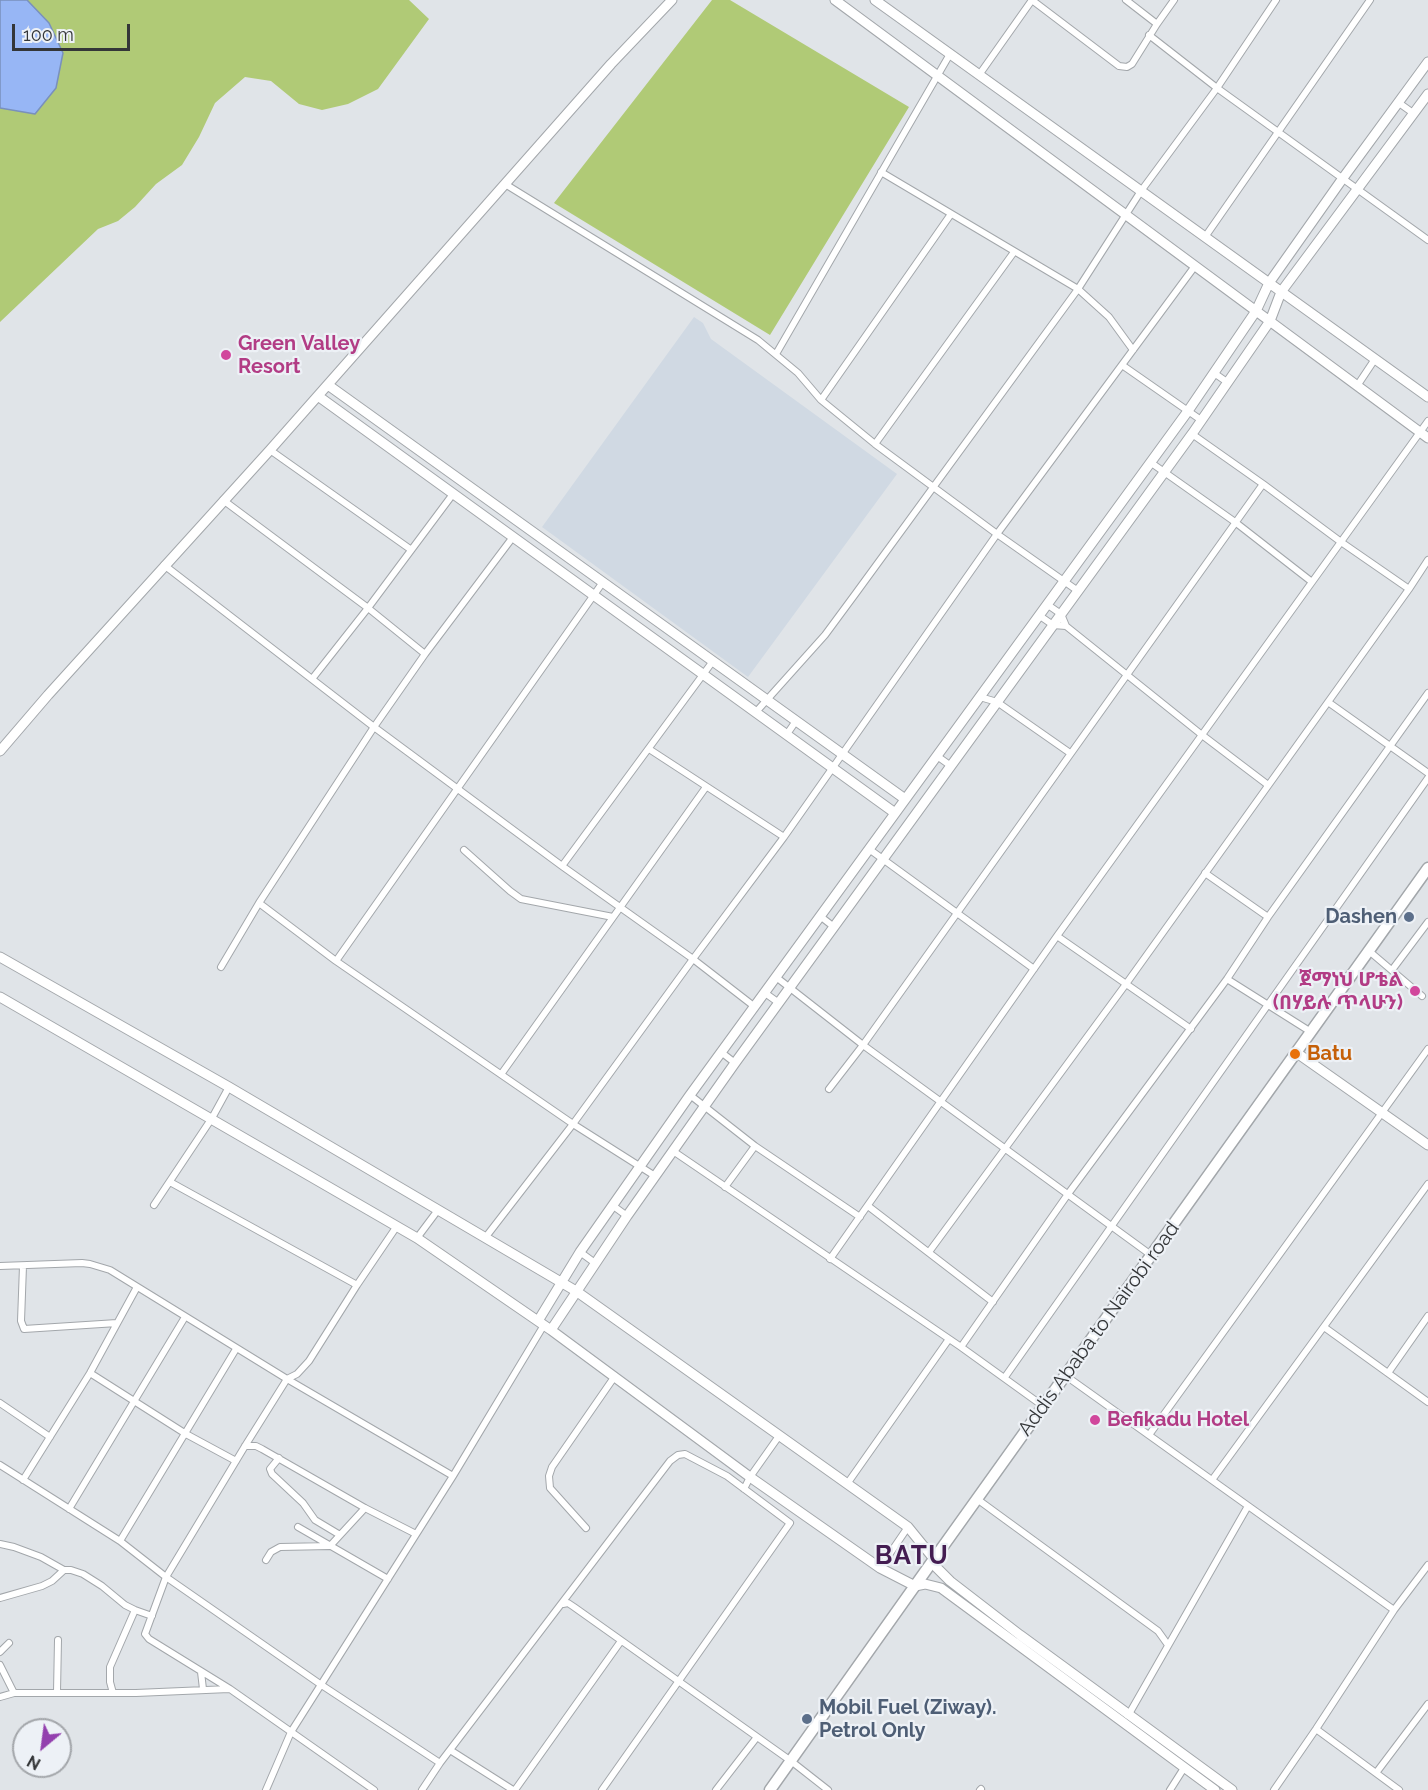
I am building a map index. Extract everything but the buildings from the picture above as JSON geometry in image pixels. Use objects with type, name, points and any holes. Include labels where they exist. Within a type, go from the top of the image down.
[{"type":"highway","name":"Addis Ababa to Nairobi road","points":[[770,1790],[1428,868]]},
{"type":"street","points":[[0,752],[48,695],[328,385],[611,64],[672,0]]},
{"type":"street","points":[[835,0],[1424,436]]},
{"type":"street","points":[[875,0],[1428,397]]},
{"type":"street","points":[[978,75],[1032,0],[1119,66],[1127,67],[1132,64],[1174,0]]},
{"type":"street","points":[[1126,0],[1157,24]]},
{"type":"street","points":[[756,712],[768,701],[841,614],[1078,289],[1142,191],[1217,88],[1276,0]]},
{"type":"street","points":[[1204,237],[1370,0]]},
{"type":"street","points":[[1149,35],[1217,88],[1428,240]]},
{"type":"street","points":[[776,354],[950,54]]},
{"type":"street","points":[[267,1789],[291,1732],[453,1476],[545,1325],[562,1283],[580,1252],[721,1052],[1188,411],[1256,311],[1269,283],[1428,62]]},
{"type":"street","points":[[545,1325],[576,1291],[735,1063],[1192,434],[1270,321],[1281,292],[1428,94]]},
{"type":"street","points":[[1399,104],[1413,113]]},
{"type":"street","points":[[881,172],[1078,289],[1109,317],[1133,350]]},
{"type":"street","points":[[505,184],[758,340],[798,373],[820,400],[875,444],[1077,591]]},
{"type":"street","points":[[820,400],[951,214]]},
{"type":"street","points":[[875,444],[1014,252]]},
{"type":"street","points":[[485,1238],[573,1124],[784,837],[997,534],[1195,267]]},
{"type":"street","points":[[1357,386],[1374,359]]},
{"type":"street","points":[[1122,365],[1201,420]]},
{"type":"street","points":[[1214,373],[1227,382]]},
{"type":"street","points":[[328,385],[905,799]]},
{"type":"street","points":[[318,396],[895,813]]},
{"type":"street","points":[[830,1259],[1057,936],[1312,582],[1424,436],[1428,421]]},
{"type":"street","points":[[1192,434],[1410,589]]},
{"type":"street","points":[[270,450],[410,549]]},
{"type":"street","points":[[1150,462],[1235,522],[1312,582]]},
{"type":"street","points":[[829,1089],[863,1045],[1263,484]]},
{"type":"street","points":[[312,679],[453,494]]},
{"type":"street","points":[[223,500],[368,608],[425,654]]},
{"type":"street","points":[[1108,519],[1122,530]]},
{"type":"street","points":[[221,967],[259,903],[374,727],[425,654],[513,537]]},
{"type":"street","points":[[929,1252],[1126,984],[1410,589],[1428,560]]},
{"type":"street","points":[[164,565],[374,727],[755,1006]]},
{"type":"street","points":[[336,960],[603,582]]},
{"type":"street","points":[[1048,605],[1061,615],[1066,626],[1127,676],[1268,785]]},
{"type":"street","points":[[1040,616],[1053,625],[1066,626]]},
{"type":"street","points":[[1015,648],[1028,658]]},
{"type":"street","points":[[562,866],[713,661]]},
{"type":"street","points":[[961,1347],[1068,1194],[1227,979],[1268,917],[1428,693]]},
{"type":"street","points":[[980,697],[997,702],[1070,753]]},
{"type":"street","points":[[1328,702],[1428,773]]},
{"type":"street","points":[[787,734],[796,721]]},
{"type":"street","points":[[649,749],[784,837]]},
{"type":"street","points":[[937,756],[951,766]]},
{"type":"street","points":[[1005,1377],[1428,778]]},
{"type":"street","points":[[502,1073],[706,787]]},
{"type":"street","points":[[869,849],[1034,969]]},
{"type":"street","points":[[464,850],[521,899],[613,916]]},
{"type":"street","points":[[1205,873],[1268,917]]},
{"type":"street","points":[[259,903],[336,960],[573,1124],[655,1176]]},
{"type":"street","points":[[820,916],[834,927]]},
{"type":"street","points":[[1392,970],[1428,922]]},
{"type":"street","points":[[1057,936],[1191,1029]]},
{"type":"street","points":[[1369,951],[1422,996]]},
{"type":"street","points":[[0,957],[229,1087],[576,1291],[908,1527],[934,1559],[936,1567],[950,1581],[1232,1790]]},
{"type":"street","points":[[776,977],[863,1045],[1151,1255]]},
{"type":"street","points":[[1227,979],[1311,1033]]},
{"type":"street","points":[[765,993],[779,1004]]},
{"type":"street","points":[[0,997],[417,1238],[545,1325],[750,1477],[880,1568],[915,1586],[925,1584],[941,1588],[1215,1790]]},
{"type":"street","points":[[1149,1435],[1428,1049]]},
{"type":"street","points":[[721,1052],[735,1063]]},
{"type":"street","points":[[1297,1053],[1428,1145]]},
{"type":"street","points":[[154,1205],[212,1118],[229,1087]]},
{"type":"street","points":[[690,1095],[755,1146],[860,1217]]},
{"type":"street","points":[[725,1187],[755,1146]]},
{"type":"street","points":[[673,1151],[1005,1377],[1043,1406]]},
{"type":"street","points":[[170,1182],[357,1285]]},
{"type":"street","points":[[1212,1480],[1428,1184]]},
{"type":"street","points":[[612,1205],[627,1215]]},
{"type":"street","points":[[868,1206],[993,1302]]},
{"type":"street","points":[[417,1238],[438,1210]]},
{"type":"street","points":[[375,1790],[230,1689],[146,1637],[145,1634],[166,1577],[245,1446],[287,1380],[303,1369],[397,1226]]},
{"type":"street","points":[[580,1252],[595,1263]]},
{"type":"street","points":[[0,1266],[90,1264],[118,1274],[287,1380],[453,1476]]},
{"type":"street","points":[[23,1266],[21,1321],[24,1329],[117,1323]]},
{"type":"street","points":[[23,1480],[90,1373],[137,1287]]},
{"type":"street","points":[[1388,1373],[1428,1316]]},
{"type":"street","points":[[69,1509],[185,1317]]},
{"type":"street","points":[[1324,1327],[1428,1402]]},
{"type":"street","points":[[847,1484],[949,1339]]},
{"type":"street","points":[[120,1541],[236,1349]]},
{"type":"street","points":[[90,1373],[186,1434],[236,1461]]},
{"type":"street","points":[[586,1528],[550,1488],[549,1476],[552,1467],[615,1376]]},
{"type":"street","points":[[1066,1376],[1394,1610]]},
{"type":"street","points":[[0,1403],[50,1437]]},
{"type":"street","points":[[744,1489],[779,1436]]},
{"type":"street","points":[[245,1446],[256,1446],[416,1534]]},
{"type":"street","points":[[422,1790],[626,1517],[670,1461],[678,1455],[685,1454],[714,1468],[790,1523],[603,1790]]},
{"type":"street","points":[[279,1458],[270,1469],[272,1474],[303,1503],[315,1520],[340,1535]]},
{"type":"street","points":[[0,1465],[120,1541],[166,1577],[320,1684],[440,1763]]},
{"type":"street","points":[[977,1499],[1158,1631],[1168,1645]]},
{"type":"street","points":[[1129,1714],[1248,1506]]},
{"type":"street","points":[[266,1560],[271,1552],[280,1546],[330,1546],[365,1508]]},
{"type":"street","points":[[298,1527],[388,1579]]},
{"type":"street","points":[[880,1568],[908,1527]]},
{"type":"street","points":[[0,1544],[41,1557],[64,1570],[83,1574],[102,1586],[119,1601],[152,1616]]},
{"type":"street","points":[[1274,1790],[1394,1610],[1428,1565]]},
{"type":"street","points":[[0,1598],[42,1586],[52,1581],[64,1570]]},
{"type":"street","points":[[562,1604],[573,1607],[791,1761],[828,1790]]},
{"type":"street","points":[[113,1693],[110,1678],[112,1661],[135,1610]]},
{"type":"street","points":[[1158,1631],[1175,1632]]},
{"type":"street","points":[[57,1692],[58,1640]]},
{"type":"street","points":[[450,1750],[514,1790],[621,1641]]},
{"type":"street","points":[[0,1652],[9,1643]]},
{"type":"street","points":[[0,1665],[14,1693]]},
{"type":"street","points":[[201,1672],[203,1689]]},
{"type":"street","points":[[0,1678],[8,1683]]},
{"type":"street","points":[[0,1697],[14,1693],[113,1693],[230,1689]]},
{"type":"street","points":[[1376,1773],[1428,1704]]},
{"type":"street","points":[[1115,1716],[1129,1714]]},
{"type":"street","points":[[1421,1714],[1428,1720]]},
{"type":"street","points":[[1316,1729],[1400,1790]]},
{"type":"street","points":[[716,1790],[757,1737]]},
{"type":"street","points":[[1170,1790],[1184,1768]]},
{"type":"shaded area","points":[[694,317],[703,323],[711,339],[897,474],[748,677],[542,527]]},
{"type":"green space","points":[[27,0],[409,0],[429,19],[378,89],[348,104],[322,110],[299,104],[271,81],[245,77],[215,103],[199,137],[182,165],[156,184],[135,207],[118,221],[98,229],[0,322],[0,108],[35,113],[49,23]]},
{"type":"green space","points":[[712,0],[730,0],[909,107],[770,335],[554,203]]},
{"type":"water","points":[[0,0],[27,0],[49,23],[63,53],[56,88],[35,114],[0,108]]},
{"type":"place","name":"Green Valley Resort","points":[[226,355]]},
{"type":"place","name":"Dashen","points":[[1409,917]]},
{"type":"place","name":"ጀማነህ ሆቴል (በሃይሉ ጥላሁን)","points":[[1415,991]]},
{"type":"place","name":"Batu","points":[[1295,1054]]},
{"type":"place","name":"Befikadu Hotel","points":[[1095,1420]]},
{"type":"place","name":"Mobil Fuel (Ziway). Petrol Only","points":[[807,1719]]},
{"type":"district","name":"BATU","points":[[912,1556]]}]
